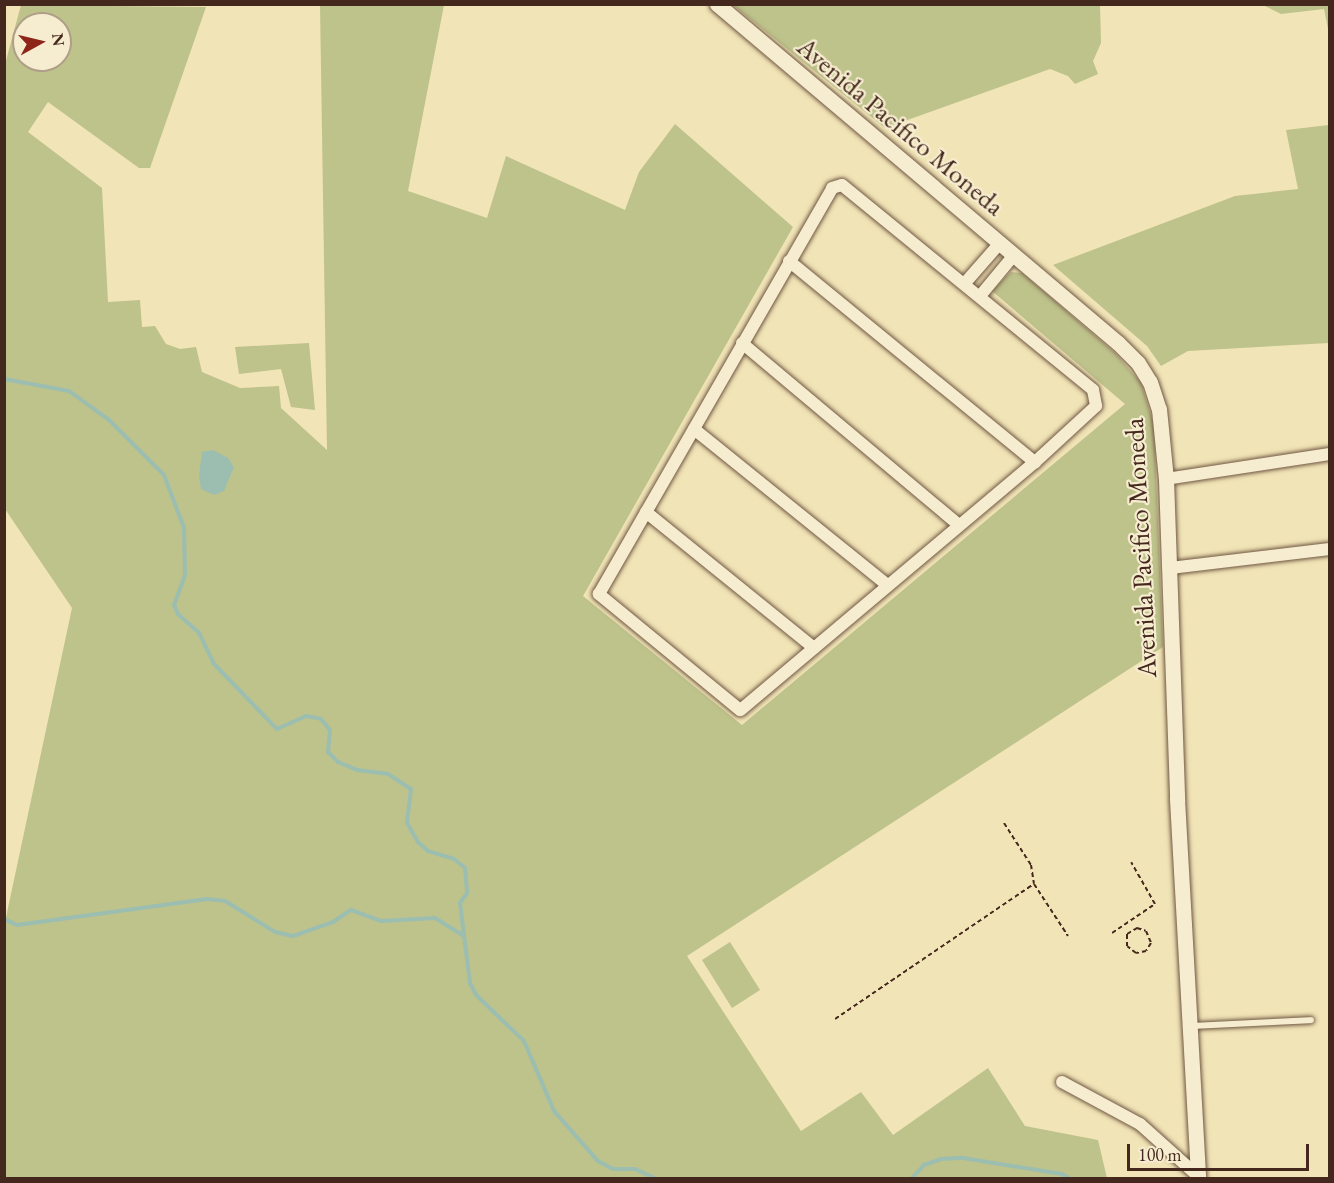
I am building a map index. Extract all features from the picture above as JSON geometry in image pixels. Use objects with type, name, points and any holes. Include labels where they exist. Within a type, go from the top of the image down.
[{"type":"street","name":"Avenida Pacifico Moneda","points":[[717,4],[1138,363],[1159,409],[1166,479],[1198,1177]]},
{"type":"street","points":[[842,185],[965,283],[1096,394],[1096,406],[1089,416],[740,710],[599,594],[832,188],[842,185]]},
{"type":"street","points":[[965,283],[1000,243]]},
{"type":"street","points":[[980,296],[1014,255]]},
{"type":"street","points":[[789,261],[1035,462]]},
{"type":"street","points":[[742,343],[959,525]]},
{"type":"street","points":[[694,429],[887,585]]},
{"type":"street","points":[[1166,479],[1329,454]]},
{"type":"street","points":[[646,512],[814,648]]},
{"type":"street","points":[[1170,568],[1329,549]]},
{"type":"street","points":[[1062,1082],[1140,1124],[1198,1177]]},
{"type":"lane","points":[[1190,1026],[1311,1020]]},
{"type":"path","points":[[1004,823],[1031,866],[1034,884],[1068,936]]},
{"type":"path","points":[[1112,933],[1155,904],[1131,862]]},
{"type":"path","points":[[835,1019],[1034,884]]},
{"type":"path","points":[[1135,918],[1137,928]]},
{"type":"path","points":[[1137,928],[1146,931],[1151,942],[1146,951],[1136,953],[1127,946],[1127,934],[1137,928]]},
{"type":"path","points":[[1119,929],[1127,934]]},
{"type":"green space","points":[[21,5],[206,7],[150,168],[139,168],[48,102],[28,132],[102,188],[108,302],[140,300],[142,327],[155,326],[166,344],[180,349],[196,347],[202,372],[240,388],[279,386],[281,408],[327,450],[320,5],[444,5],[408,191],[487,218],[506,156],[625,210],[639,172],[675,124],[793,227],[583,596],[742,725],[1125,404],[992,291],[1011,272],[1022,273],[1116,354],[1141,383],[1154,425],[1163,647],[687,956],[801,1131],[861,1092],[893,1135],[988,1068],[1025,1126],[1098,1140],[1107,1178],[5,1178],[5,922],[72,608],[5,509],[4,68],[12,38],[12,72],[72,72],[72,12],[19,12]]},
{"type":"green space","points":[[733,5],[1100,5],[1101,43],[1093,61],[1098,74],[1075,84],[1068,76],[1050,69],[885,128]]},
{"type":"green space","points":[[1263,5],[1329,5],[1329,34],[1324,9],[1281,14]]},
{"type":"green space","points":[[1329,125],[1329,343],[1188,351],[1161,366],[1147,346],[1053,265],[1235,196],[1298,189],[1286,130]]},
{"type":"green space","points":[[309,343],[315,410],[291,407],[281,369],[239,374],[235,347]]},
{"type":"green space","points":[[730,942],[760,990],[732,1008],[702,960]]},
{"type":"shaded area","points":[[213,450],[228,458],[234,467],[224,491],[214,495],[201,489],[199,476],[202,452]]},
{"type":"waterway","points":[[4,379],[69,391],[109,420],[164,475],[184,528],[185,575],[174,605],[178,614],[199,633],[214,664],[277,729],[306,716],[321,719],[330,730],[328,752],[338,762],[357,770],[388,774],[411,789],[407,823],[418,842],[428,851],[454,859],[465,868],[467,893],[460,903],[470,983],[476,995],[524,1041],[554,1111],[598,1161],[613,1169],[635,1169],[654,1178]]},
{"type":"waterway","points":[[4,919],[17,925],[207,899],[225,901],[275,932],[293,936],[333,922],[351,910],[382,921],[435,918],[464,936]]},
{"type":"waterway","points":[[912,1178],[924,1165],[941,1159],[963,1158],[1062,1174],[1069,1178]]}]
